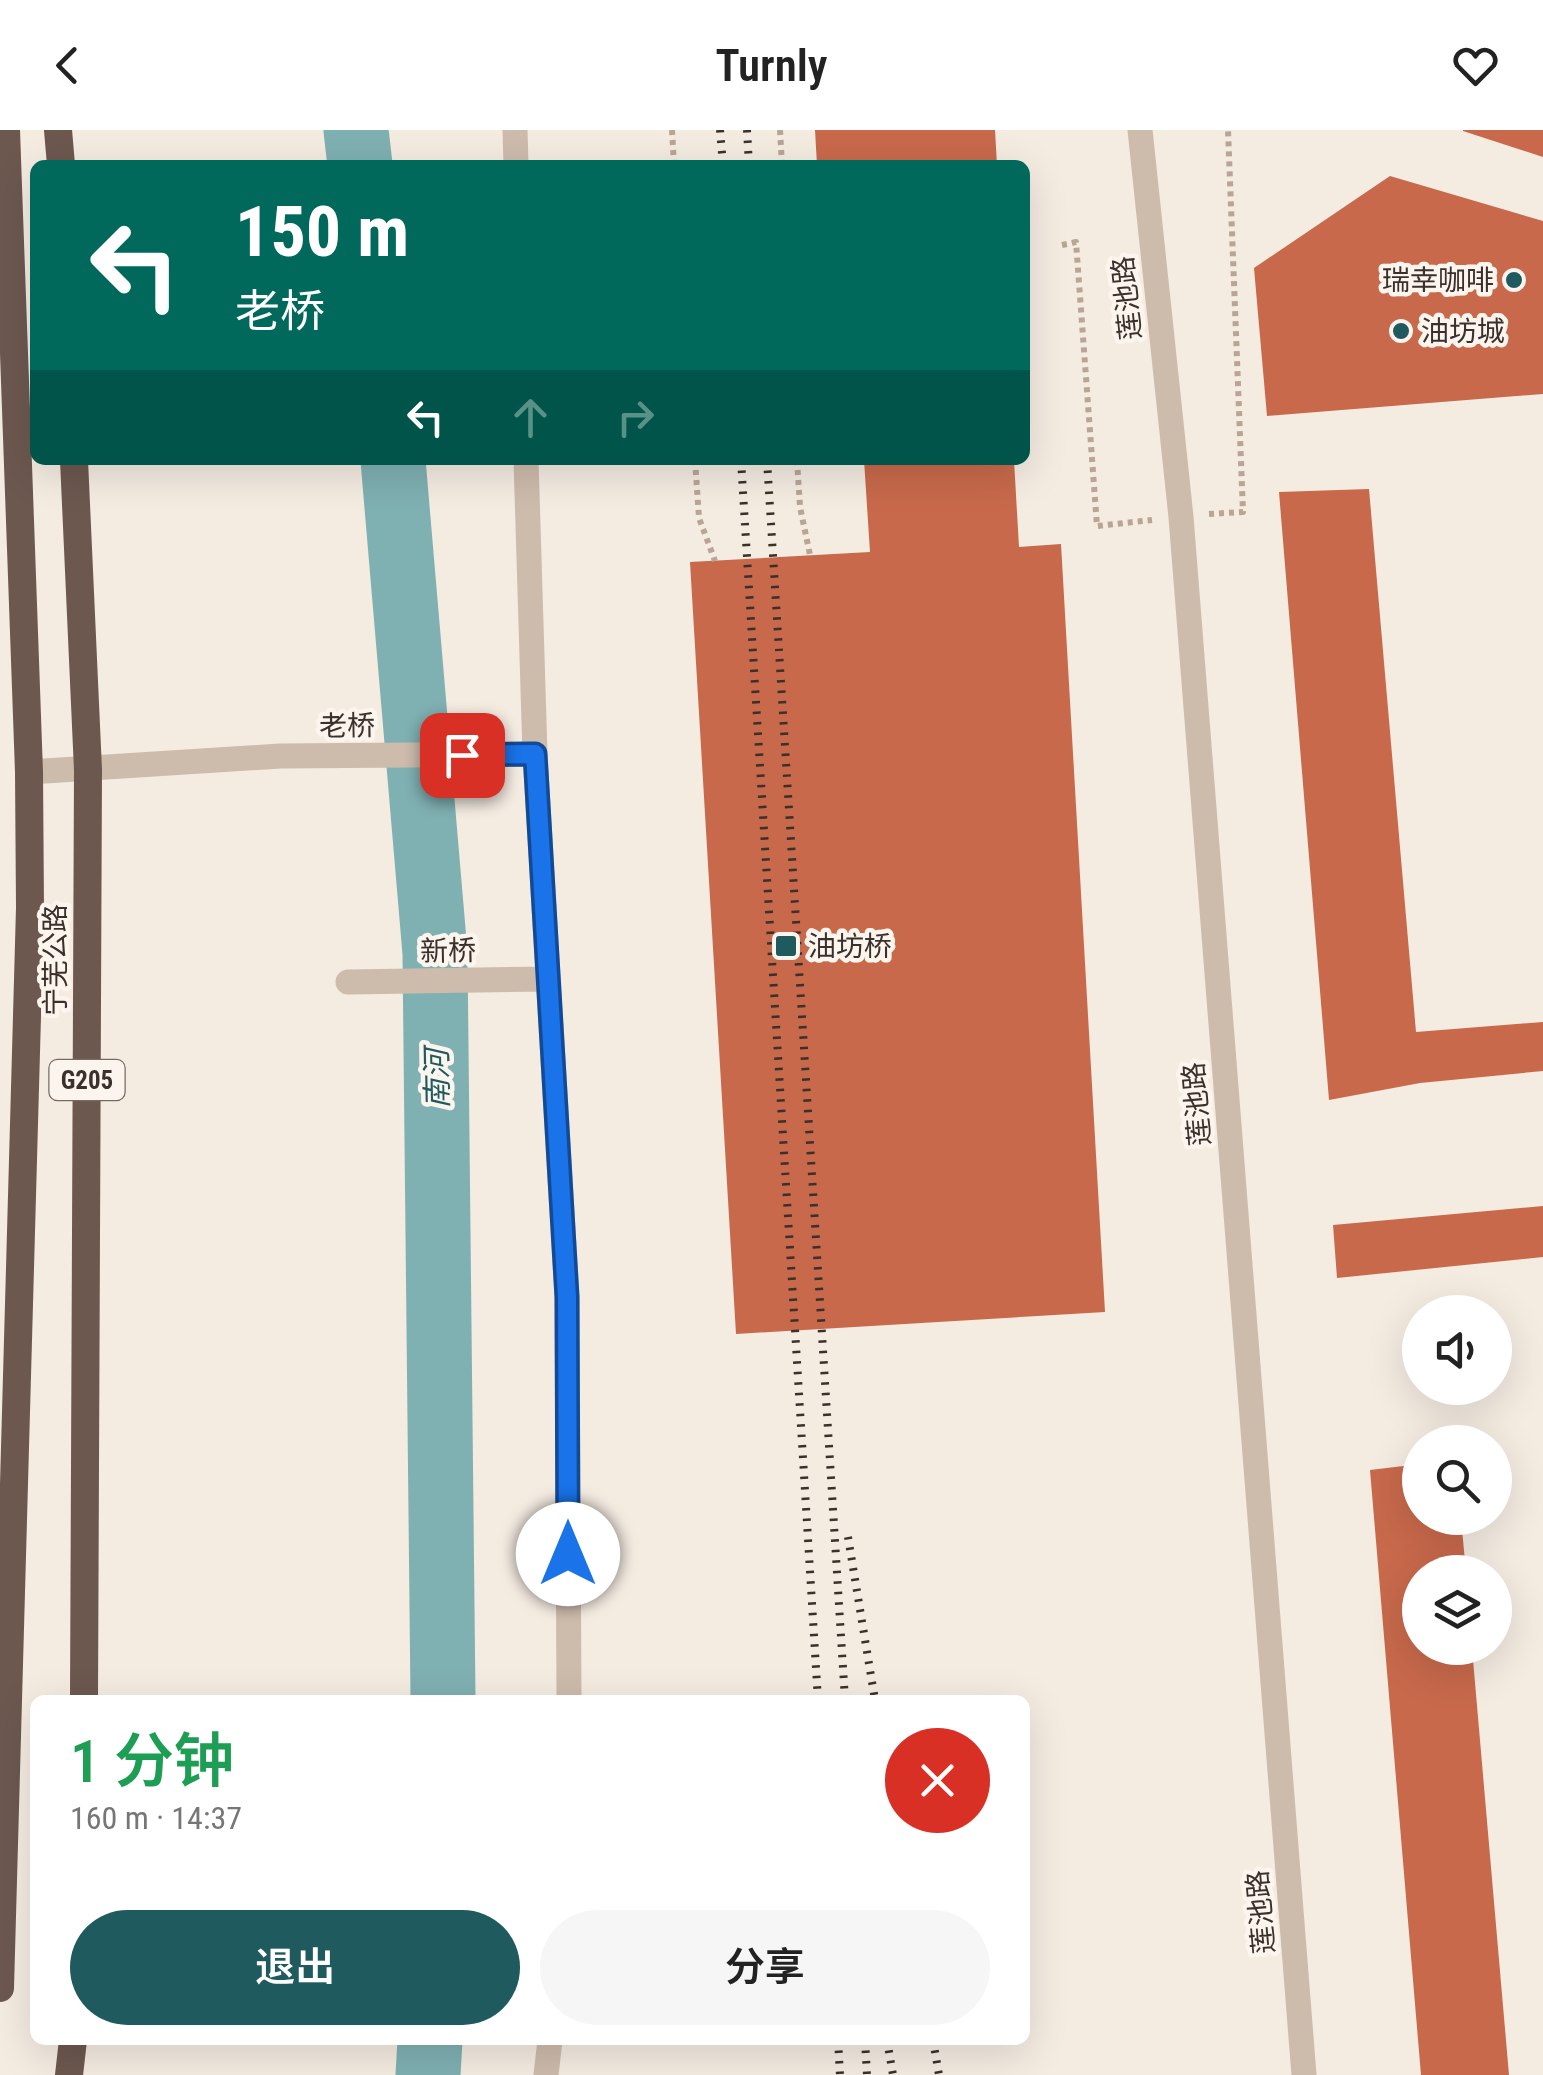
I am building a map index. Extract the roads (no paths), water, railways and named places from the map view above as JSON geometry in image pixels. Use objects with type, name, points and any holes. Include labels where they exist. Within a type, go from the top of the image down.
[{"type":"highway","name":"宁芜公路","points":[[0,1988],[30,908],[29,772],[6,130]]},
{"type":"highway","points":[[58,130],[60,160]]},
{"type":"highway","name":"宁芜公路","points":[[74,465],[88,770],[84,1695]]},
{"type":"highway","points":[[68,2075],[72,2045]]},
{"type":"street","points":[[515,130],[516,160]]},
{"type":"street","name":"莲池路","points":[[1140,130],[1180,517],[1304,2075]]},
{"type":"street","points":[[526,465],[535,754],[567,1297],[569,1695]]},
{"type":"street","name":"老桥","points":[[29,772],[280,756],[535,754]]},
{"type":"street","name":"新桥","points":[[348,982],[547,979]]},
{"type":"street","points":[[546,2075],[549,2045]]},
{"type":"waterway","name":"南河","points":[[356,130],[359,160]]},
{"type":"waterway","name":"南河","points":[[393,465],[435,953],[443,1695]]},
{"type":"waterway","name":"南河","points":[[428,2075],[430,2045]]},
{"type":"railway","points":[[720,130],[723,160]]},
{"type":"railway","points":[[747,130],[749,160]]},
{"type":"railway","points":[[741,465],[818,1695]]},
{"type":"railway","points":[[767,465],[845,1695]]},
{"type":"railway","points":[[848,1537],[874,1695]]},
{"type":"railway","points":[[838,2045],[840,2075]]},
{"type":"railway","points":[[865,2045],[867,2075]]},
{"type":"railway","points":[[888,2045],[893,2075]]},
{"type":"railway","points":[[934,2045],[939,2075]]},
{"type":"place","name":"瑞幸咖啡","points":[[1514,280]]},
{"type":"place","name":"油坊城","points":[[1401,331]]},
{"type":"place","name":"油坊桥","points":[[786,946]]}]
